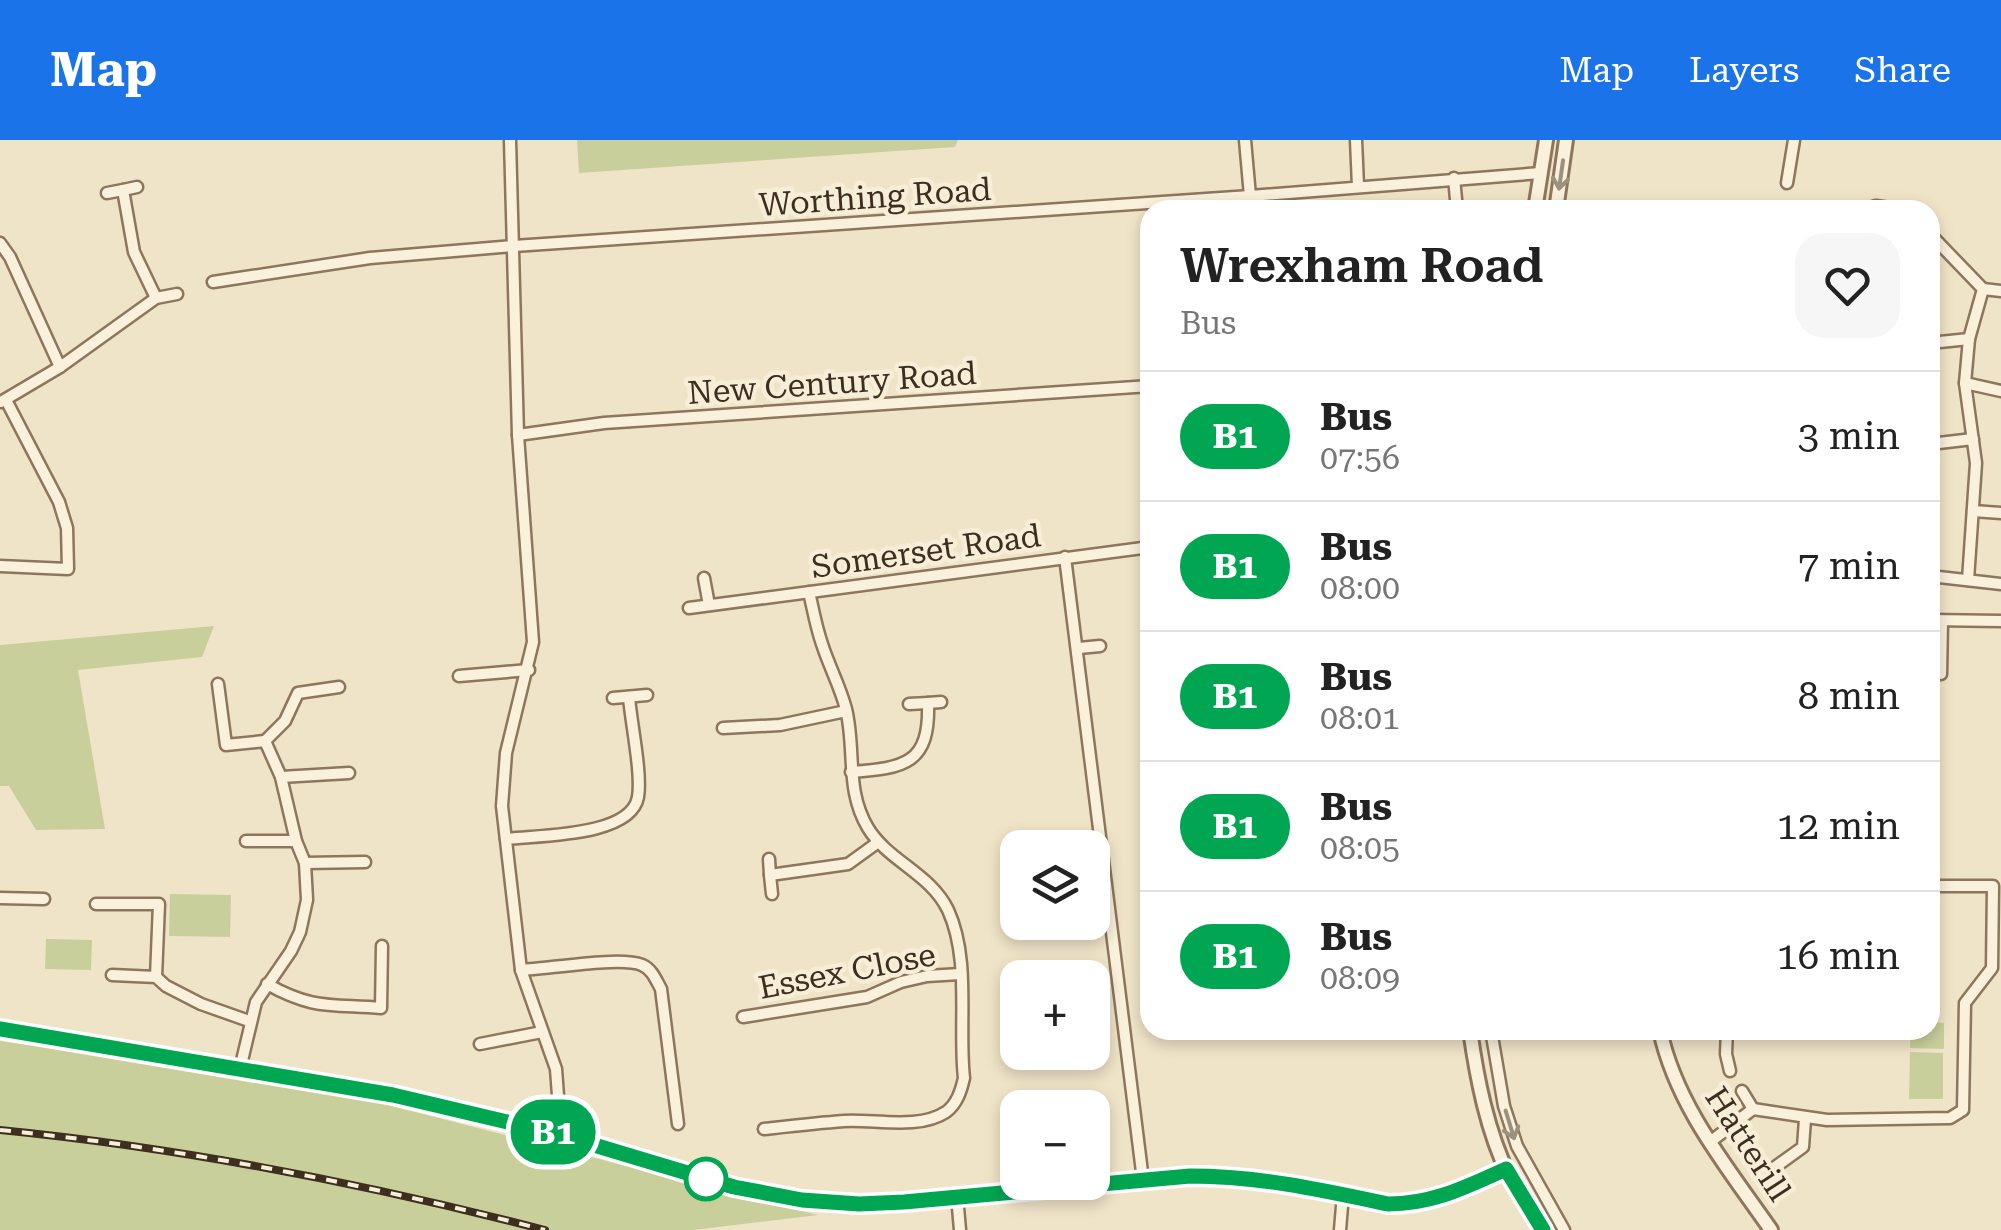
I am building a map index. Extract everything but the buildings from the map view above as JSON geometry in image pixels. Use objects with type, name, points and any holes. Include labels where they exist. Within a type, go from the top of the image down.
[{"type":"street","points":[[510,140],[518,435],[533,642],[506,754],[502,806],[521,970],[550,1049],[559,1092],[554,1133]]},
{"type":"street","points":[[1245,140],[1250,196]]},
{"type":"street","points":[[1356,140],[1358,186]]},
{"type":"street","points":[[1536,200],[1546,140]]},
{"type":"street","points":[[1557,200],[1566,140]]},
{"type":"street","points":[[1787,183],[1794,140]]},
{"type":"street","name":"Worthing Road","points":[[1191,200],[1540,172]]},
{"type":"street","points":[[1454,178],[1456,200]]},
{"type":"street","points":[[107,193],[137,187]]},
{"type":"street","points":[[123,190],[134,252],[156,298]]},
{"type":"street","name":"Worthing Road","points":[[214,282],[370,258],[1140,203]]},
{"type":"street","points":[[0,243],[10,256],[60,367]]},
{"type":"street","points":[[1940,244],[1983,289],[2001,291]]},
{"type":"street","points":[[1968,580],[1976,464],[1966,383],[1969,339],[1983,289]]},
{"type":"street","points":[[0,566],[68,569],[67,528],[60,502],[3,401],[60,367],[156,298],[177,294]]},
{"type":"street","points":[[1940,342],[1969,339]]},
{"type":"street","points":[[1966,383],[2001,390]]},
{"type":"street","name":"New Century Road","points":[[518,435],[604,423],[1140,387]]},
{"type":"street","points":[[1940,443],[1973,440]]},
{"type":"street","points":[[1972,511],[2001,513]]},
{"type":"street","name":"Somerset Road","points":[[689,608],[1140,548]]},
{"type":"street","points":[[1065,557],[1143,1180]]},
{"type":"street","points":[[1940,577],[2001,584]]},
{"type":"street","points":[[704,578],[709,605]]},
{"type":"street","points":[[764,1129],[840,1121],[915,1122],[945,1113],[960,1094],[964,1078],[960,974],[948,909],[932,887],[877,842],[857,809],[846,711],[822,647],[810,592]]},
{"type":"street","points":[[1940,621],[2001,620]]},
{"type":"street","points":[[1079,648],[1100,646]]},
{"type":"street","points":[[459,676],[528,670]]},
{"type":"street","points":[[218,684],[226,744],[265,741],[285,720],[298,693],[339,687]]},
{"type":"street","points":[[614,698],[648,694]]},
{"type":"street","points":[[506,839],[596,828],[616,824],[628,816],[638,799],[628,697]]},
{"type":"street","points":[[909,704],[941,702]]},
{"type":"street","points":[[851,772],[905,764],[919,754],[927,738],[928,703]]},
{"type":"street","points":[[723,728],[780,724],[846,711]]},
{"type":"street","points":[[240,1069],[249,1021],[300,932],[307,900],[306,863],[296,842],[281,777],[265,741]]},
{"type":"street","points":[[281,777],[349,773]]},
{"type":"street","points":[[246,842],[296,842]]},
{"type":"street","points":[[770,875],[848,864],[877,842]]},
{"type":"street","points":[[769,860],[772,894]]},
{"type":"street","points":[[306,863],[366,862]]},
{"type":"street","points":[[1710,1142],[1753,1110],[1805,1119],[1950,1118],[1963,1110],[1966,1003],[1992,968],[1992,886],[1940,886]]},
{"type":"street","points":[[0,898],[44,899]]},
{"type":"street","points":[[96,904],[159,904],[156,977]]},
{"type":"street","points":[[267,984],[314,1006],[381,1008],[382,946]]},
{"type":"street","points":[[521,970],[622,962],[640,964],[651,971],[661,990],[678,1124]]},
{"type":"street","name":"Essex Close","points":[[743,1017],[867,997],[901,982],[960,974]]},
{"type":"street","points":[[112,976],[156,977],[201,1004],[249,1021]]},
{"type":"street","points":[[0,1030],[393,1095],[554,1133],[772,1196],[859,1204],[1231,1176],[1291,1182],[1388,1204],[1426,1203],[1506,1169]]},
{"type":"street","points":[[480,1044],[542,1032]]},
{"type":"street","points":[[1472,1040],[1480,1086],[1506,1169],[1542,1230]]},
{"type":"street","points":[[1493,1040],[1513,1136],[1564,1230]]},
{"type":"street","name":"Hatterill","points":[[1663,1040],[1681,1091],[1710,1142],[1771,1230]]},
{"type":"street","points":[[1727,1040],[1730,1071]]},
{"type":"street","points":[[1742,1091],[1753,1110]]},
{"type":"street","points":[[1771,1170],[1803,1147],[1805,1119]]},
{"type":"street","points":[[1340,1230],[1343,1194]]},
{"type":"street","points":[[957,1196],[960,1230]]},
{"type":"green space","points":[[577,140],[958,140],[955,147],[579,173]]},
{"type":"green space","points":[[214,626],[202,657],[78,670],[105,829],[36,830],[9,786],[0,786],[0,645]]},
{"type":"green space","points":[[170,894],[231,895],[230,937],[169,936]]},
{"type":"green space","points":[[46,939],[92,940],[91,970],[45,969]]},
{"type":"green space","points":[[1940,1023],[1944,1023],[1944,1049],[1910,1048],[1910,1040],[1940,1040]]},
{"type":"green space","points":[[0,1041],[376,1102],[818,1215],[693,1230],[0,1230]]},
{"type":"green space","points":[[1910,1052],[1943,1053],[1943,1099],[1909,1099]]},
{"type":"railway","points":[[0,1130],[274,1170],[545,1230]]},
{"type":"bus line","name":"B1","points":[[0,1029],[464,1110],[734,1187],[794,1199],[859,1204],[904,1202],[1190,1176],[1231,1176],[1291,1182],[1388,1204],[1405,1204],[1426,1203],[1506,1169],[1543,1230]]}]
